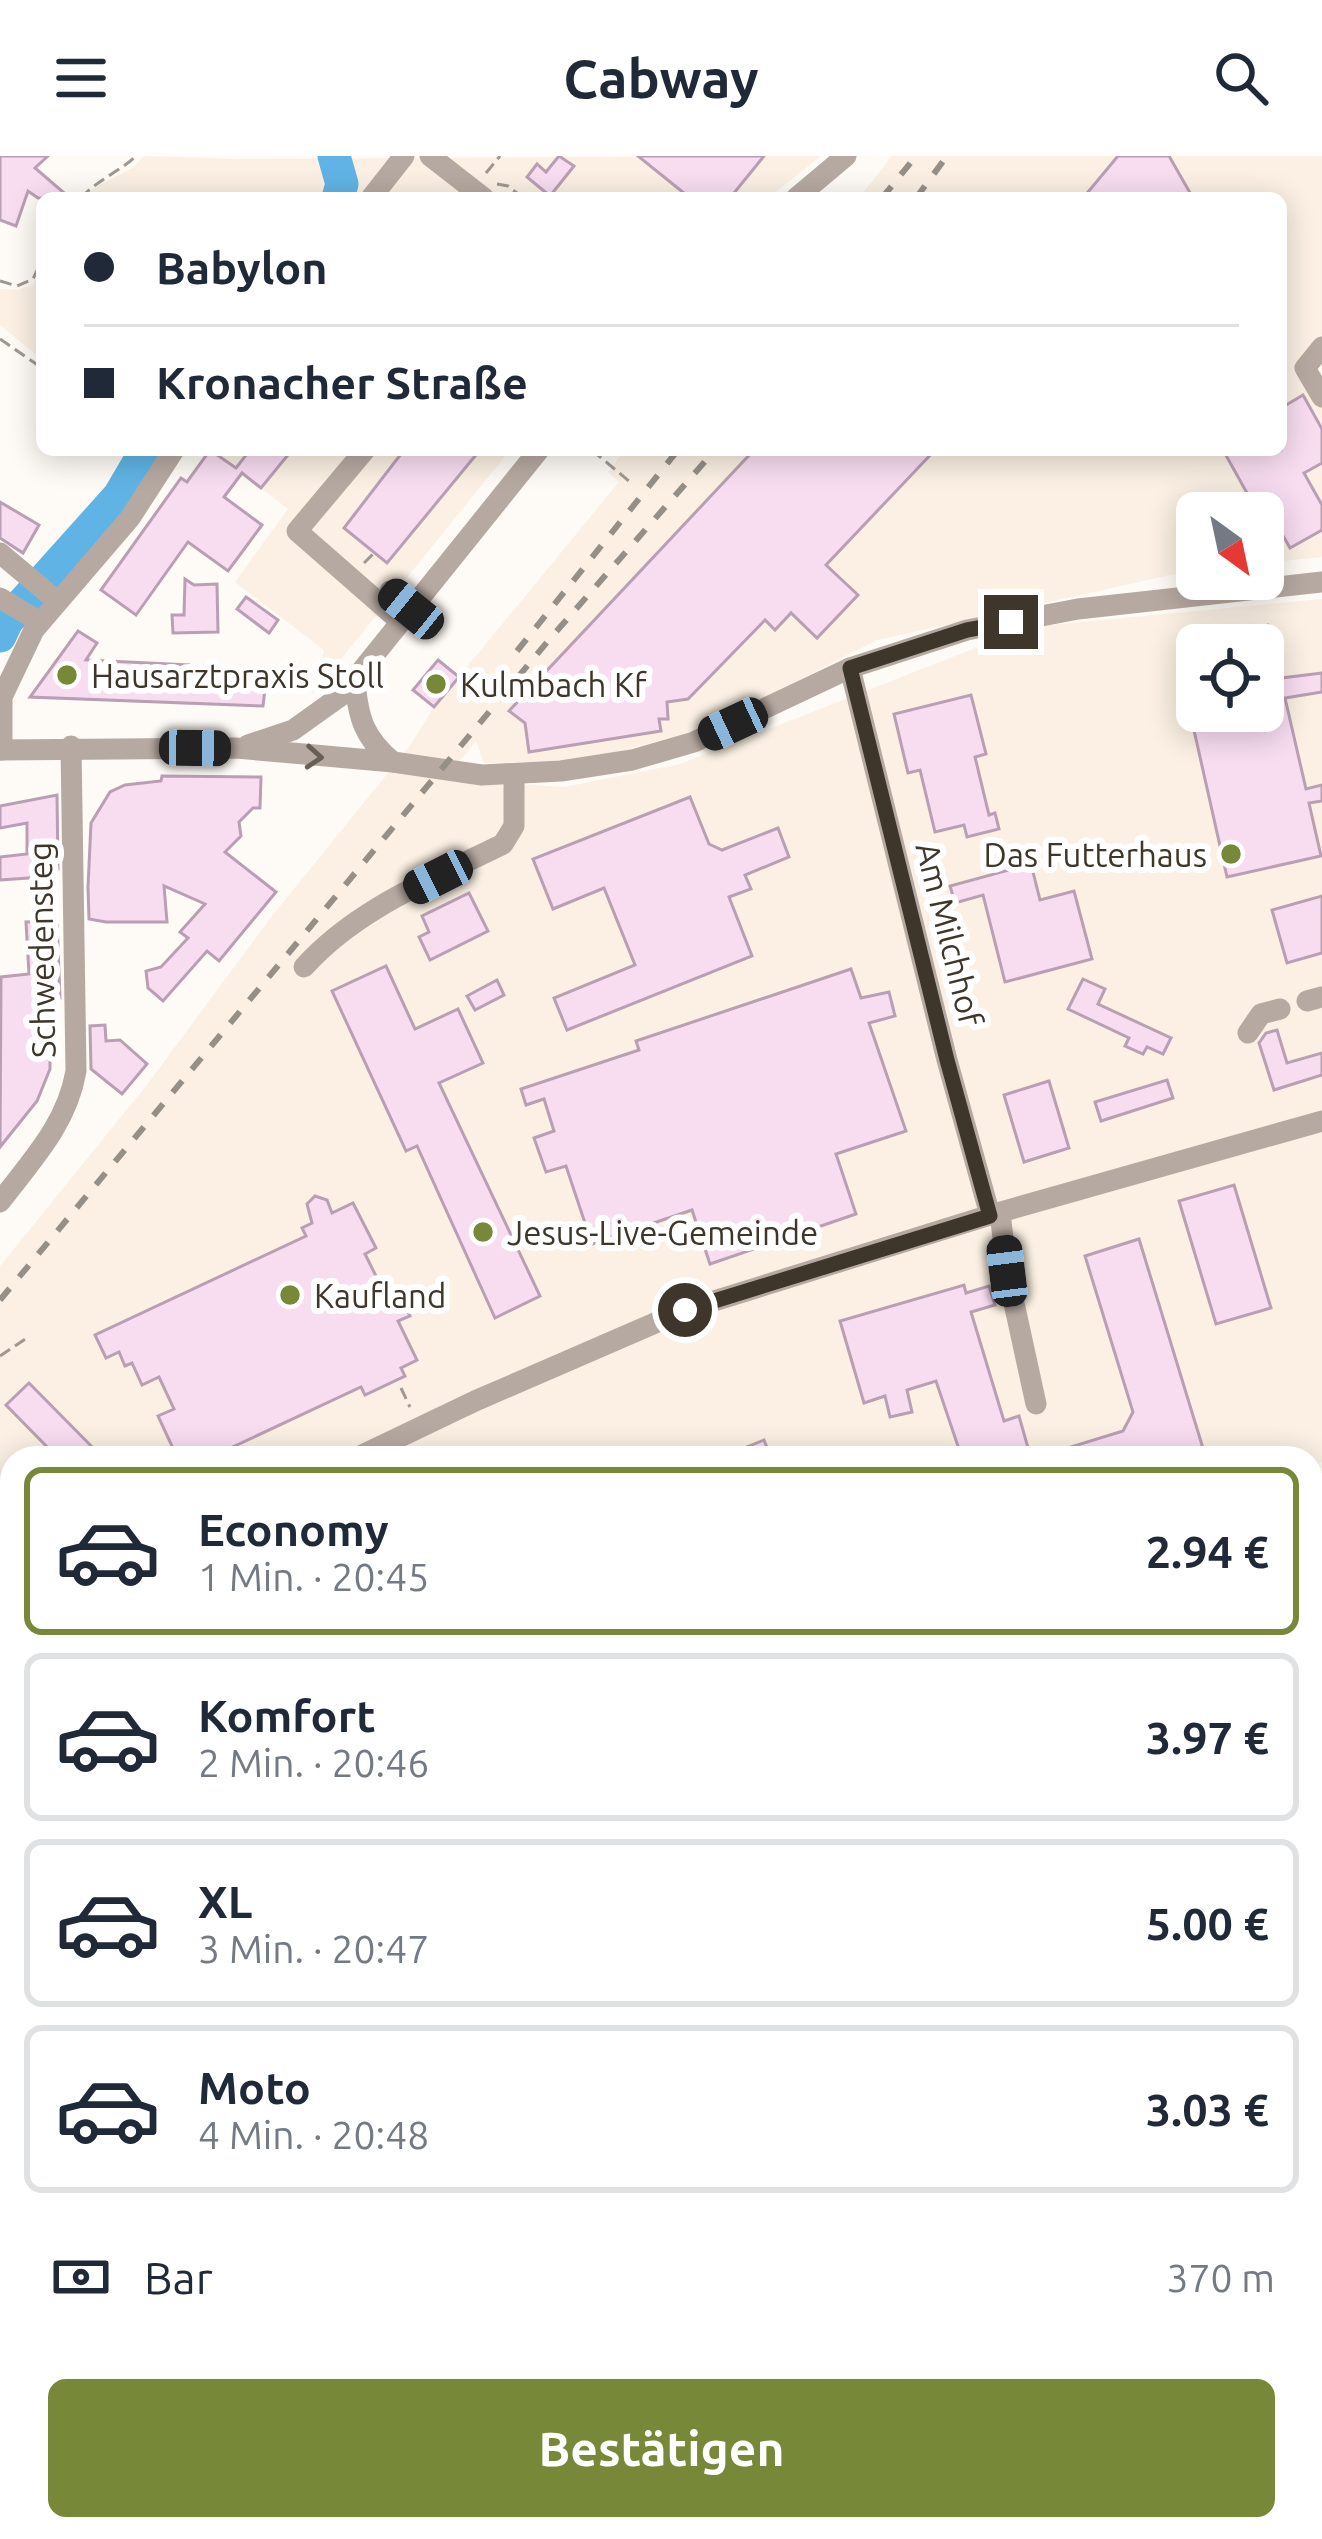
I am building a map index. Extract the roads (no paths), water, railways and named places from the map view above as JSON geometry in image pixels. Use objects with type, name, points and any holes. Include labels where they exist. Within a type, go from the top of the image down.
[{"type":"street","points":[[376,192],[404,156]]},
{"type":"street","points":[[430,156],[476,192]]},
{"type":"street","points":[[803,192],[846,156]]},
{"type":"street","points":[[1322,347],[1305,368],[1322,398]]},
{"type":"street","points":[[169,456],[130,518],[52,597],[7,657],[1,750],[236,748],[393,762],[482,776],[632,760],[694,742],[850,668],[967,630],[1078,609],[1322,582]]},
{"type":"street","points":[[360,456],[297,531],[406,615]]},
{"type":"street","points":[[236,748],[293,730],[314,718],[355,681],[533,456]]},
{"type":"street","points":[[0,553],[52,597]]},
{"type":"street","points":[[389,592],[406,615]]},
{"type":"street","points":[[2,599],[36,620]]},
{"type":"street","name":"Am Milchhof","points":[[850,668],[947,1060],[995,1214],[1036,1404]]},
{"type":"street","points":[[355,681],[366,737],[393,762]]},
{"type":"street","name":"Schwedensteg","points":[[0,1202],[53,1133],[71,1100],[76,1071],[71,746]]},
{"type":"street","points":[[304,967],[330,938],[373,909],[503,844],[514,826],[514,775]]},
{"type":"street","points":[[1248,1034],[1262,1015],[1280,1009]]},
{"type":"street","points":[[383,1446],[685,1310],[1322,1120]]},
{"type":"waterway","points":[[334,156],[340,192]]},
{"type":"waterway","points":[[0,636],[7,621],[119,496],[142,456]]},
{"type":"railway","points":[[887,192],[916,156]]},
{"type":"railway","points":[[920,192],[947,156]]},
{"type":"railway","points":[[517,651],[673,456]]},
{"type":"railway","points":[[0,1300],[548,641],[710,456]]},
{"type":"place","name":"Hausarztpraxis Stoll","points":[[67,675]]},
{"type":"place","name":"Kulmbach Kf","points":[[436,684]]},
{"type":"place","name":"Das Futterhaus","points":[[1231,854]]},
{"type":"place","name":"Jesus-Live-Gemeinde","points":[[483,1232]]},
{"type":"place","name":"Kaufland","points":[[290,1295]]}]
